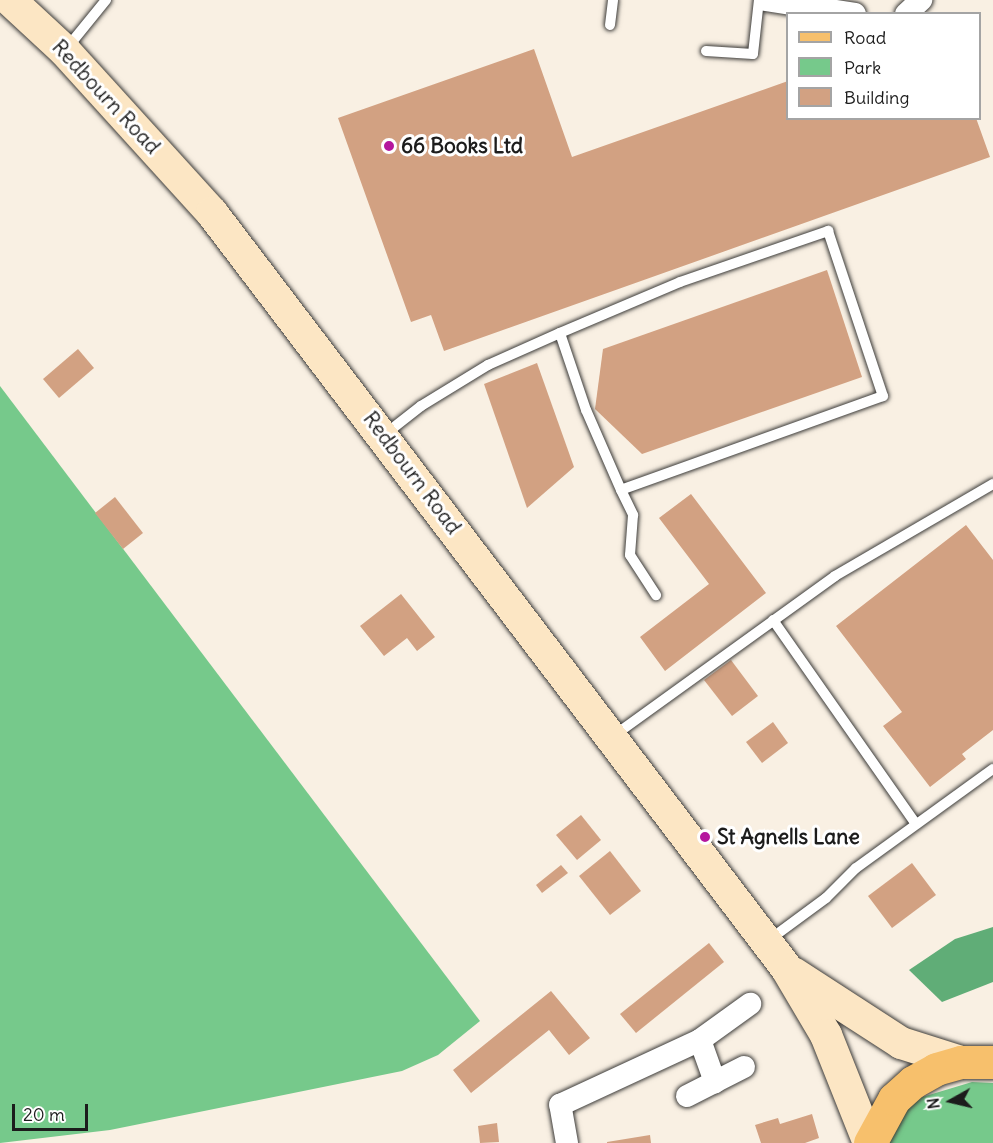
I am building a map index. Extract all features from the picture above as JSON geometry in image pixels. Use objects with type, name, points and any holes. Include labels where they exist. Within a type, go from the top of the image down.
[{"type":"main road","name":"Redbourn Road","points":[[10,0],[65,51],[212,213],[384,435],[609,739],[787,969],[826,1035],[870,1143]]},
{"type":"main road","name":"Redbourn Road","points":[[787,969],[901,1043],[961,1062]]},
{"type":"main road","points":[[870,1143],[879,1120],[907,1088],[936,1069],[961,1062],[993,1062]]},
{"type":"street","points":[[765,0],[842,12]]},
{"type":"street","points":[[908,12],[921,0]]},
{"type":"street","points":[[567,1143],[560,1105],[700,1040],[750,1004]]},
{"type":"street","points":[[700,1040],[715,1082]]},
{"type":"street","points":[[687,1096],[744,1067]]},
{"type":"lane","points":[[65,51],[106,0]]},
{"type":"lane","points":[[610,25],[613,0]]},
{"type":"lane","points":[[706,51],[753,54],[759,0]]},
{"type":"lane","points":[[384,435],[421,406],[488,364],[680,282],[828,231],[883,396],[621,490]]},
{"type":"lane","points":[[560,333],[586,410],[633,515],[630,555],[656,595]]},
{"type":"lane","points":[[609,739],[835,576],[992,485]]},
{"type":"lane","points":[[773,620],[916,824]]},
{"type":"lane","points":[[766,942],[916,824],[993,769]]},
{"type":"green space","points":[[0,386],[480,1021],[438,1055],[402,1071],[110,1130],[0,1143]]},
{"type":"green space","points":[[993,927],[993,982],[942,1002],[909,970],[955,939]]},
{"type":"green space","points":[[972,1082],[993,1083],[993,1143],[886,1143],[902,1112],[919,1098]]},
{"type":"building","points":[[534,49],[572,157],[786,82],[786,120],[977,120],[990,157],[444,351],[431,315],[411,322],[338,118]]},
{"type":"building","points":[[827,270],[862,377],[642,454],[595,409],[603,349]]},
{"type":"building","points":[[78,349],[94,368],[59,398],[43,379]]},
{"type":"building","points":[[537,363],[574,467],[527,508],[484,384]]},
{"type":"building","points":[[691,494],[766,593],[665,671],[640,637],[709,584],[659,518]]},
{"type":"building","points":[[115,497],[143,533],[123,549],[95,513]]},
{"type":"building","points":[[966,525],[993,560],[993,730],[962,754],[966,759],[930,787],[883,726],[902,712],[836,626]]},
{"type":"building","points":[[401,594],[435,637],[417,651],[407,638],[384,656],[360,626]]},
{"type":"building","points":[[731,660],[758,696],[732,716],[704,680]]},
{"type":"building","points":[[773,722],[788,743],[762,763],[746,742]]},
{"type":"building","points":[[581,815],[601,840],[577,860],[556,835]]},
{"type":"building","points":[[610,851],[641,891],[610,915],[579,876]]},
{"type":"building","points":[[912,863],[936,895],[892,928],[868,896]]},
{"type":"building","points":[[561,865],[568,873],[542,893],[536,885]]},
{"type":"building","points":[[709,943],[724,962],[636,1033],[620,1014]]},
{"type":"building","points":[[551,991],[590,1038],[569,1055],[549,1030],[471,1093],[453,1070]]},
{"type":"building","points":[[812,1114],[819,1138],[805,1143],[761,1143],[755,1125],[778,1118],[780,1124]]},
{"type":"building","points":[[497,1123],[499,1142],[480,1143],[478,1126]]},
{"type":"building","points":[[650,1135],[651,1143],[607,1143],[607,1142]]},
{"type":"place","name":"66 Books Ltd","points":[[389,146]]},
{"type":"place","name":"St Agnells Lane","points":[[705,837]]}]
